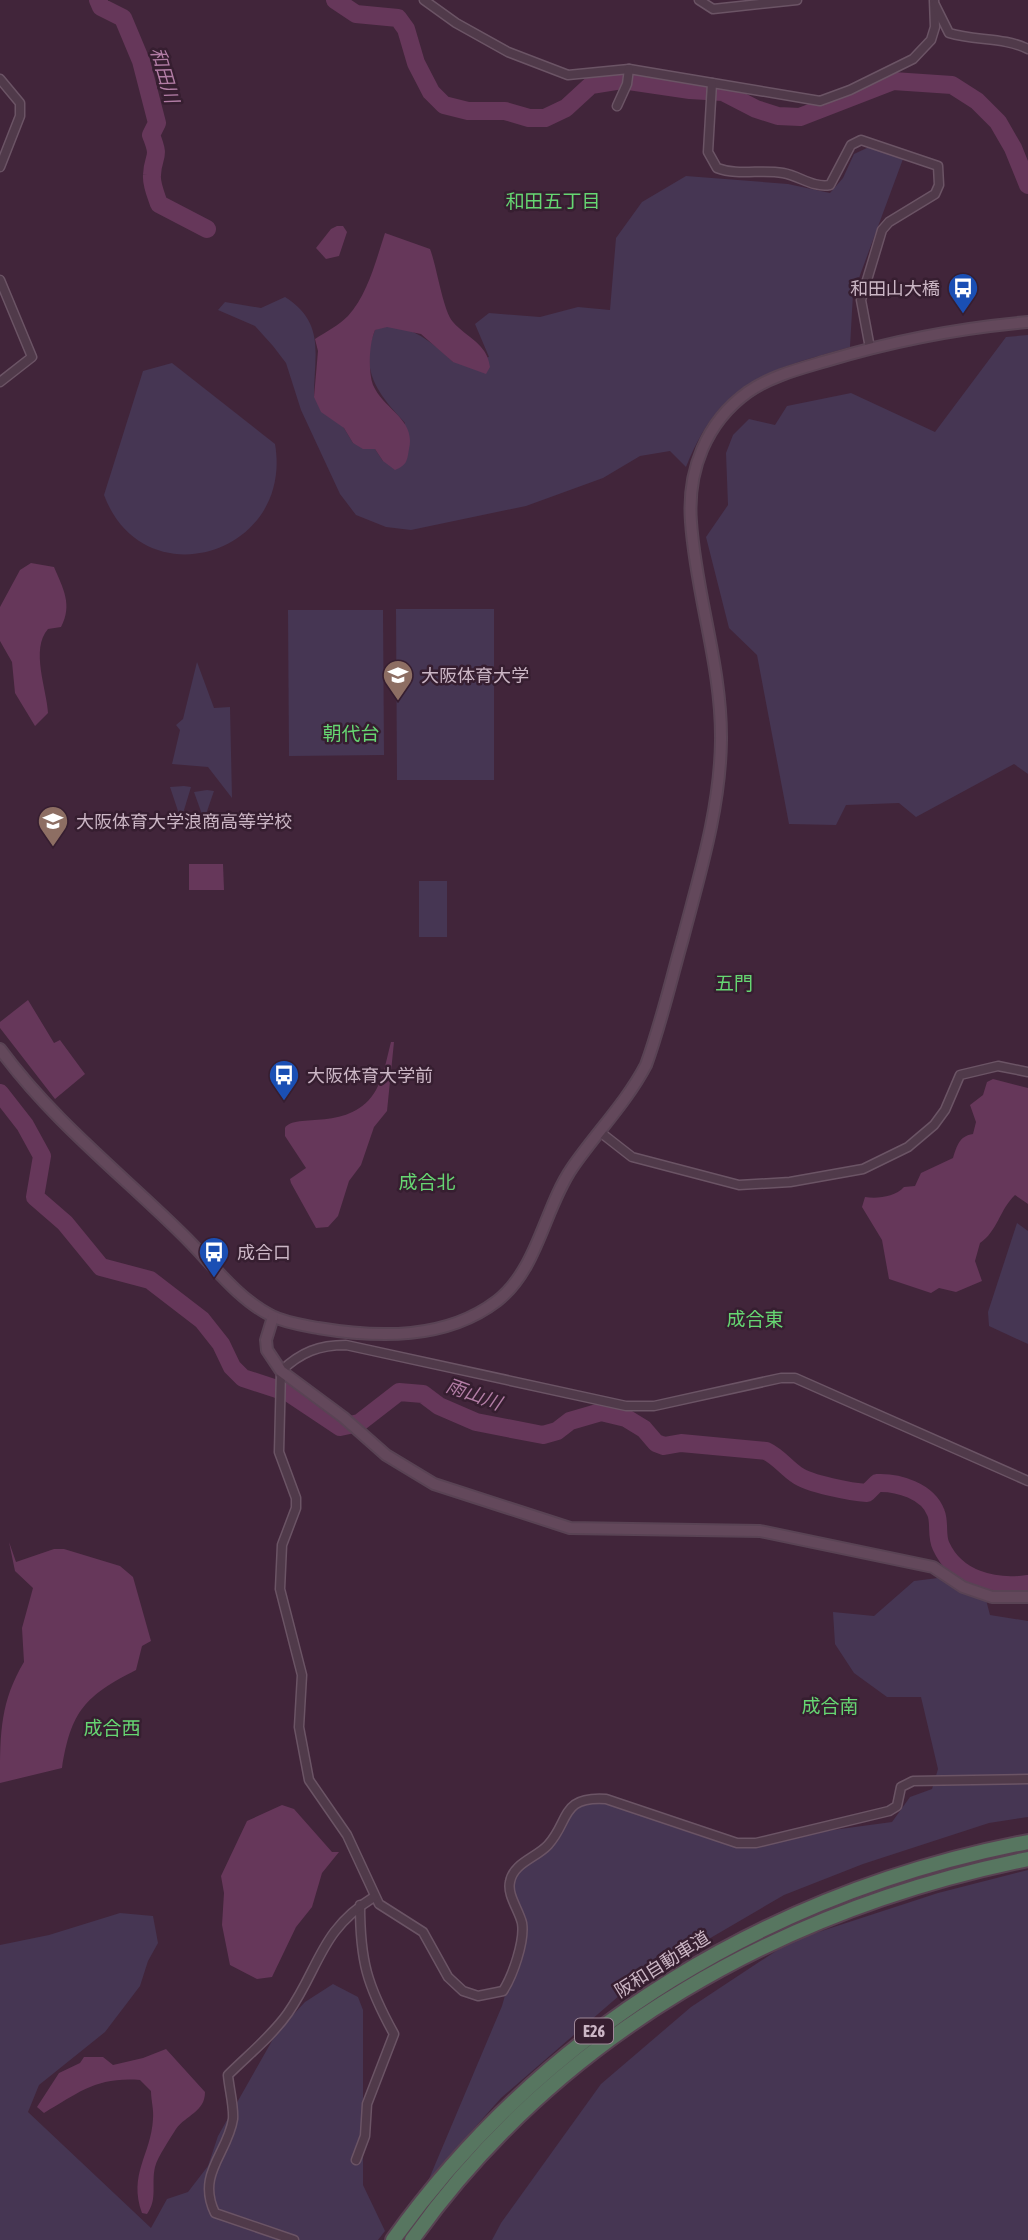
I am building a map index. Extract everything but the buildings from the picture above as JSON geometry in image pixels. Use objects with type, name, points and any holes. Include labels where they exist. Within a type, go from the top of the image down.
[{"type":"highway","name":"阪和自動車道","points":[[393,2240],[428,2194],[509,2105],[605,2022],[705,1957],[848,1891],[926,1866],[1028,1842]]},
{"type":"highway","name":"阪和自動車道","points":[[412,2240],[461,2177],[497,2139],[582,2062],[634,2022],[692,1984],[744,1956],[853,1907],[929,1882],[1028,1859]]},
{"type":"street","points":[[424,0],[456,23],[508,52],[568,75],[629,76],[749,87],[805,100],[831,98],[913,59],[931,40],[934,3]]},
{"type":"street","points":[[699,0],[713,9],[797,0]]},
{"type":"street","points":[[934,3],[949,33],[1008,42],[1028,49]]},
{"type":"street","points":[[617,106],[629,76]]},
{"type":"street","points":[[0,79],[20,103],[20,116],[4,147],[0,167]]},
{"type":"street","points":[[712,85],[708,152],[717,168],[725,171],[780,173],[817,186],[830,185],[851,145],[860,140],[938,166],[939,185],[936,194],[889,222],[882,230],[861,300],[870,348]]},
{"type":"street","points":[[0,280],[32,357],[0,382]]},
{"type":"street","points":[[0,1049],[40,1099],[88,1147],[233,1285],[273,1317],[342,1332],[392,1334],[436,1329],[482,1311],[513,1285],[570,1170],[631,1094],[654,1044],[715,813],[720,711],[718,681],[691,520],[696,463],[717,422],[748,392],[771,378],[870,348],[962,329],[1028,322]]},
{"type":"street","points":[[600,1132],[623,1152],[646,1161],[739,1185],[790,1182],[863,1169],[908,1147],[940,1117],[953,1096],[960,1075],[998,1066],[1028,1072]]},
{"type":"street","points":[[273,1317],[266,1340],[267,1350],[281,1371],[411,1472],[434,1484],[548,1522],[595,1531],[760,1531],[781,1534],[933,1567],[963,1587],[992,1597],[1028,1597]]},
{"type":"street","points":[[1028,1481],[794,1378],[780,1378],[640,1407],[346,1345],[314,1348],[296,1357],[281,1371],[279,1452],[296,1498],[296,1508],[282,1545],[280,1589],[302,1675],[302,1743],[309,1780],[347,1835],[379,1904],[424,1931],[448,1977],[463,1991],[478,1996],[492,1995],[503,1991],[508,1984],[522,1935],[522,1924],[509,1885],[513,1871],[549,1844],[563,1816],[574,1805],[590,1798],[606,1800],[737,1843],[756,1843],[889,1811],[897,1806],[901,1787],[913,1782],[1028,1779]]},
{"type":"street","points":[[294,2240],[215,2213],[211,2206],[210,2175],[233,2119],[228,2075],[277,2027],[290,2010],[332,1932],[360,1905],[374,1897]]},
{"type":"street","points":[[356,2160],[365,2136],[367,2104],[394,2034],[377,2003],[363,1965],[360,1905]]},
{"type":"shaded area","points":[[869,147],[903,159],[853,294],[850,347],[794,364],[750,383],[731,397],[715,415],[686,467],[670,451],[640,456],[603,478],[526,506],[411,530],[386,527],[356,515],[340,494],[301,410],[286,363],[273,346],[255,326],[218,310],[225,302],[261,308],[285,297],[298,307],[307,318],[315,341],[314,396],[344,428],[353,443],[375,449],[383,461],[405,423],[380,393],[370,370],[370,345],[375,330],[385,327],[407,329],[428,341],[453,362],[489,357],[475,324],[489,313],[540,317],[578,307],[610,310],[616,238],[642,202],[686,176],[788,184],[830,193],[843,178],[854,154]]},
{"type":"shaded area","points":[[343,226],[347,232],[339,256],[326,259],[316,248],[331,229]]},
{"type":"shaded area","points":[[385,233],[430,249],[449,316],[458,328],[481,346],[490,367],[486,374],[453,362],[421,334],[387,327],[375,330],[370,358],[373,385],[404,422],[410,439],[406,462],[395,470],[383,461],[375,449],[363,449],[353,443],[344,428],[321,412],[314,397],[318,351],[315,339],[348,316],[361,298]]},
{"type":"shaded area","points":[[1028,335],[1028,774],[1014,764],[916,817],[899,803],[846,805],[836,825],[789,824],[757,655],[729,628],[706,537],[728,505],[726,453],[733,435],[749,419],[775,425],[787,406],[851,393],[935,432],[1006,337]]},
{"type":"shaded area","points":[[172,363],[275,444],[275,482],[262,514],[240,537],[211,550],[180,554],[150,547],[123,528],[104,495],[143,371]]},
{"type":"shaded area","points":[[31,563],[54,567],[66,604],[65,619],[61,627],[48,629],[40,647],[48,713],[35,726],[15,693],[12,662],[0,641],[0,607],[20,570]]},
{"type":"shaded area","points":[[396,609],[494,609],[494,780],[397,780]]},
{"type":"shaded area","points":[[288,610],[383,610],[384,755],[289,756]]},
{"type":"shaded area","points":[[197,662],[214,708],[230,707],[232,798],[208,767],[172,764],[180,730],[176,725],[183,719]]},
{"type":"shaded area","points":[[170,787],[191,787],[181,820]]},
{"type":"shaded area","points":[[214,791],[204,820],[194,792]]},
{"type":"shaded area","points":[[189,864],[223,864],[224,890],[189,890]]},
{"type":"shaded area","points":[[419,881],[447,881],[447,937],[419,937]]},
{"type":"shaded area","points":[[28,1000],[54,1043],[60,1040],[85,1074],[55,1099],[0,1028],[0,1022]]},
{"type":"shaded area","points":[[391,1042],[394,1042],[387,1111],[374,1127],[361,1165],[349,1181],[338,1216],[328,1227],[316,1228],[291,1183],[290,1179],[306,1168],[285,1136],[285,1128],[300,1121],[339,1117],[366,1103],[379,1085]]},
{"type":"shaded area","points":[[993,1079],[1028,1088],[1028,1204],[1015,1195],[991,1233],[980,1243],[975,1261],[982,1281],[956,1292],[939,1288],[931,1293],[889,1279],[882,1240],[862,1207],[865,1197],[886,1196],[904,1187],[915,1186],[921,1173],[953,1158],[962,1139],[973,1134],[976,1122],[970,1105],[983,1095],[987,1082]]},
{"type":"shaded area","points":[[1017,1223],[1028,1231],[1028,1344],[989,1326],[988,1312]]},
{"type":"shaded area","points":[[9,1542],[16,1562],[54,1549],[64,1549],[120,1566],[133,1577],[151,1641],[142,1646],[136,1670],[104,1688],[83,1707],[70,1732],[62,1768],[0,1783],[3,1719],[10,1691],[24,1662],[22,1628],[33,1588],[15,1571]]},
{"type":"shaded area","points":[[938,1578],[985,1596],[990,1615],[1028,1621],[1028,1817],[989,1823],[863,1864],[784,1895],[635,1982],[501,2098],[429,2179],[502,2006],[522,1935],[509,1885],[513,1871],[549,1844],[563,1816],[590,1798],[737,1843],[892,1822],[910,1797],[932,1789],[938,1769],[921,1697],[887,1697],[854,1673],[835,1644],[833,1612],[874,1616],[914,1581]]},
{"type":"shaded area","points":[[282,1805],[294,1809],[332,1852],[339,1852],[322,1873],[312,1907],[296,1927],[272,1977],[257,1979],[230,1965],[222,1925],[224,1893],[221,1876],[247,1821]]},
{"type":"shaded area","points":[[1028,1870],[1028,2240],[492,2240],[501,2223],[601,2084],[691,2007],[791,1941],[938,1893]]},
{"type":"shaded area","points":[[120,1913],[153,1916],[158,1943],[148,1961],[140,1986],[105,2032],[39,2085],[28,2112],[151,2228],[167,2199],[188,2192],[208,2166],[218,2136],[277,2032],[305,2002],[333,1984],[358,1997],[363,2010],[363,2185],[385,2231],[378,2240],[0,2240],[0,1945],[49,1935]]},
{"type":"shaded area","points":[[166,2049],[205,2092],[202,2104],[176,2129],[159,2158],[154,2173],[152,2203],[147,2214],[142,2213],[138,2187],[153,2112],[151,2091],[140,2080],[112,2081],[89,2087],[44,2113],[37,2107],[59,2073],[80,2063],[84,2057],[103,2057],[113,2065]]},
{"type":"waterway","name":"和田川","points":[[98,0],[101,7],[123,18],[141,61],[157,123],[151,135],[156,153],[152,178],[159,204],[207,229]]},
{"type":"waterway","points":[[335,0],[356,14],[398,18],[406,29],[416,63],[431,92],[444,105],[468,111],[505,111],[529,118],[545,118],[566,108],[591,85],[622,80],[723,92],[756,109],[778,116],[800,117],[893,81],[952,85],[977,101],[998,122],[1013,148],[1028,185]]},
{"type":"waterway","name":"雨山川","points":[[0,1093],[25,1125],[42,1156],[35,1197],[65,1223],[101,1267],[150,1280],[202,1320],[221,1344],[232,1367],[243,1378],[289,1393],[340,1427],[359,1423],[399,1392],[423,1394],[439,1406],[476,1422],[543,1435],[557,1431],[570,1421],[601,1412],[626,1418],[644,1429],[656,1443],[664,1446],[681,1443],[766,1451],[797,1475],[820,1484],[867,1493],[877,1483],[911,1489],[932,1505],[937,1517],[941,1546],[956,1567],[989,1583],[1028,1584]]},
{"type":"place","name":"和田山大橋","points":[[963,315]]},
{"type":"place","name":"大阪体育大学","points":[[398,702]]},
{"type":"place","name":"大阪体育大学浪商高等学校","points":[[53,848]]},
{"type":"place","name":"大阪体育大学前","points":[[284,1102]]},
{"type":"place","name":"成合口","points":[[214,1279]]},
{"type":"district","name":"和田五丁目","points":[[553,201]]},
{"type":"district","name":"朝代台","points":[[351,733]]},
{"type":"district","name":"五門","points":[[734,983]]},
{"type":"district","name":"成合北","points":[[427,1182]]},
{"type":"district","name":"成合東","points":[[755,1319]]},
{"type":"district","name":"成合南","points":[[830,1706]]},
{"type":"district","name":"成合西","points":[[112,1728]]}]
